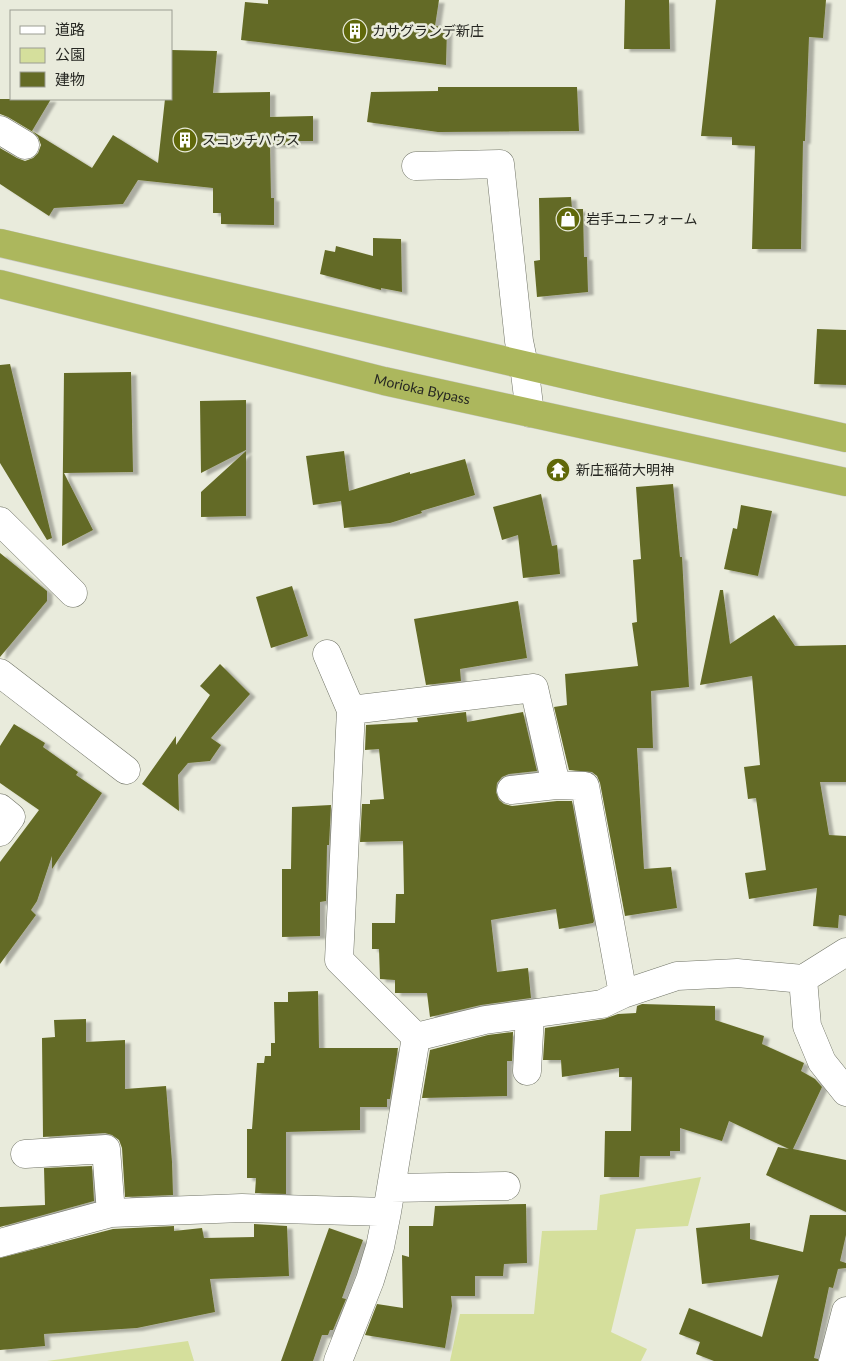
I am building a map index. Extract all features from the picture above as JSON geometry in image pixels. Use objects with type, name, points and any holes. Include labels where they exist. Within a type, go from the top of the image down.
[{"type":"highway","points":[[0,243],[524,366],[846,438]]},
{"type":"highway","name":"Morioka Bypass","points":[[0,284],[384,381],[846,482]]},
{"type":"street","points":[[0,130],[25,145]]},
{"type":"street","points":[[416,166],[500,164],[519,341],[530,413]]},
{"type":"street","points":[[0,521],[73,593]]},
{"type":"street","points":[[327,654],[351,710],[339,960],[416,1037]]},
{"type":"street","points":[[0,673],[126,770]]},
{"type":"street","points":[[351,710],[534,688],[556,785]]},
{"type":"street","points":[[511,790],[556,785],[585,786],[623,994]]},
{"type":"street","points":[[0,808],[11,817],[0,832]]},
{"type":"street","points":[[416,1037],[485,1020],[602,1004],[623,994],[677,976],[737,973],[802,978],[846,952]]},
{"type":"street","points":[[802,978],[807,1026],[822,1062],[846,1092]]},
{"type":"street","points":[[528,1071],[530,1014]]},
{"type":"street","points":[[338,1361],[370,1280],[380,1247],[416,1037]]},
{"type":"street","points":[[25,1154],[106,1149],[111,1213]]},
{"type":"street","points":[[0,1243],[111,1213],[389,1200],[506,1186]]},
{"type":"street","points":[[833,1361],[846,1311]]},
{"type":"green space","points":[[701,1177],[688,1226],[636,1229],[611,1332],[647,1349],[641,1361],[450,1361],[460,1314],[534,1314],[542,1231],[597,1230],[600,1195]]},
{"type":"green space","points":[[188,1341],[194,1361],[47,1361]]},
{"type":"building","name":"カサグランデ新庄","points":[[268,0],[439,0],[435,26],[447,27],[446,65],[241,40],[245,2],[268,4]]},
{"type":"building","points":[[625,0],[669,0],[670,49],[624,49]]},
{"type":"building","points":[[716,0],[826,0],[823,38],[809,37],[805,141],[803,141],[801,249],[752,249],[755,146],[732,145],[732,137],[701,136]]},
{"type":"building","points":[[172,50],[217,51],[213,93],[270,92],[270,117],[313,116],[313,141],[293,141],[293,145],[270,145],[271,198],[274,198],[274,225],[221,224],[221,213],[213,213],[213,188],[138,180],[123,204],[54,208],[49,216],[0,184],[0,148],[25,161],[33,158],[38,153],[41,145],[38,137],[33,132],[0,114],[0,99],[50,100],[32,131],[92,168],[113,135],[158,163],[165,100],[172,100]]},
{"type":"building","points":[[438,87],[577,87],[579,131],[438,132],[367,122],[371,92],[438,91]]},
{"type":"building","points":[[571,197],[572,209],[583,209],[584,257],[587,257],[588,292],[537,297],[534,261],[540,260],[539,198]]},
{"type":"building","points":[[373,238],[401,239],[402,292],[381,288],[381,290],[320,274],[325,250],[335,252],[336,246],[373,256]]},
{"type":"building","points":[[817,329],[846,330],[846,385],[814,384]]},
{"type":"building","points":[[10,364],[52,538],[47,540],[0,463],[0,365]]},
{"type":"building","points":[[131,372],[133,472],[64,473],[93,530],[62,546],[64,373]]},
{"type":"building","points":[[246,400],[246,450],[201,473],[200,401]]},
{"type":"building","points":[[246,451],[246,516],[201,517],[201,492]]},
{"type":"building","points":[[344,451],[349,491],[410,472],[410,474],[465,459],[475,495],[421,511],[422,513],[390,523],[344,528],[341,501],[313,505],[306,456]]},
{"type":"building","points":[[673,484],[680,557],[682,557],[689,687],[651,691],[653,748],[637,748],[644,869],[671,867],[677,908],[625,916],[600,783],[597,776],[592,772],[569,770],[554,707],[567,705],[565,674],[638,666],[632,623],[637,622],[633,560],[641,559],[636,487]]},
{"type":"building","points":[[541,494],[552,546],[557,545],[560,574],[523,578],[518,535],[502,540],[493,507]]},
{"type":"building","points":[[741,505],[772,511],[758,576],[724,569],[733,528],[737,529]]},
{"type":"building","points":[[0,553],[47,591],[47,601],[0,657]]},
{"type":"building","points":[[292,586],[308,636],[271,648],[256,597]]},
{"type":"building","points":[[720,590],[723,590],[730,644],[774,615],[795,646],[846,645],[846,782],[820,782],[829,835],[846,836],[846,916],[839,915],[838,928],[813,926],[817,888],[749,899],[745,873],[766,870],[756,798],[748,799],[744,767],[760,765],[752,676],[700,685]]},
{"type":"building","points":[[518,601],[527,658],[460,669],[461,681],[426,685],[414,619]]},
{"type":"building","points":[[220,664],[250,694],[211,738],[221,745],[210,761],[188,763],[178,775],[179,811],[142,784],[176,736],[176,745],[210,695],[200,686]]},
{"type":"building","points":[[466,712],[467,722],[523,712],[537,771],[509,774],[502,777],[497,783],[496,792],[499,800],[504,804],[512,806],[572,801],[594,921],[593,923],[559,929],[556,909],[491,920],[497,972],[528,968],[531,998],[481,1005],[430,1017],[427,993],[395,993],[395,980],[380,979],[379,949],[372,949],[372,923],[395,923],[396,894],[404,894],[403,841],[360,842],[362,804],[370,804],[370,800],[384,799],[379,749],[365,750],[366,725],[418,722],[417,718]]},
{"type":"building","points":[[14,724],[45,743],[43,747],[78,772],[76,775],[102,793],[52,869],[52,856],[37,901],[31,910],[36,915],[0,964],[0,862],[39,810],[0,783],[0,746]]},
{"type":"building","points":[[331,805],[329,845],[327,845],[326,901],[320,902],[320,936],[282,937],[282,869],[291,869],[292,807]]},
{"type":"building","points":[[318,991],[319,1048],[398,1048],[390,1099],[387,1099],[387,1107],[360,1107],[360,1130],[286,1132],[286,1194],[255,1193],[256,1178],[247,1178],[247,1129],[252,1129],[257,1063],[264,1063],[265,1056],[271,1056],[271,1043],[275,1043],[274,1002],[288,1002],[288,992]]},
{"type":"building","points":[[642,1004],[715,1006],[715,1020],[764,1036],[762,1044],[804,1063],[801,1071],[815,1079],[822,1087],[793,1149],[846,1160],[846,1212],[766,1175],[778,1147],[789,1149],[729,1121],[722,1141],[680,1128],[680,1151],[670,1151],[670,1156],[640,1156],[639,1177],[604,1177],[605,1131],[631,1131],[632,1077],[619,1077],[619,1068],[562,1077],[561,1060],[543,1060],[545,1028],[604,1019],[618,1014],[636,1013],[637,1006]]},
{"type":"building","points":[[86,1019],[86,1042],[125,1040],[125,1089],[166,1086],[173,1195],[125,1197],[122,1148],[119,1140],[112,1135],[105,1133],[43,1137],[42,1038],[55,1037],[54,1020]]},
{"type":"building","points":[[513,1032],[512,1061],[507,1061],[507,1096],[422,1098],[430,1050],[488,1035]]},
{"type":"building","points":[[92,1166],[94,1201],[0,1227],[0,1207],[45,1205],[44,1168]]},
{"type":"building","points":[[526,1204],[527,1263],[504,1264],[503,1276],[475,1276],[475,1296],[451,1296],[452,1306],[445,1348],[365,1335],[377,1304],[403,1308],[402,1255],[409,1257],[409,1226],[433,1226],[435,1206]]},
{"type":"building","points":[[810,1215],[846,1215],[846,1235],[840,1261],[846,1263],[846,1268],[838,1269],[833,1288],[829,1287],[814,1358],[818,1359],[818,1361],[714,1361],[696,1354],[700,1342],[679,1334],[689,1308],[762,1337],[779,1275],[702,1284],[696,1228],[750,1223],[750,1239],[803,1252]]},
{"type":"building","points":[[254,1224],[287,1226],[289,1276],[210,1279],[215,1312],[137,1328],[44,1334],[45,1346],[0,1350],[0,1258],[113,1229],[174,1226],[174,1231],[202,1228],[204,1238],[254,1237]]},
{"type":"building","points":[[329,1228],[363,1240],[342,1298],[346,1299],[333,1330],[330,1330],[328,1335],[322,1335],[313,1361],[281,1361]]},
{"type":"place","name":"カサグランデ新庄","points":[[355,31]]},
{"type":"place","name":"スコッチハウス","points":[[185,140]]},
{"type":"place","name":"岩手ユニフォーム","points":[[568,219]]},
{"type":"place","name":"新庄稲荷大明神","points":[[558,470]]}]
